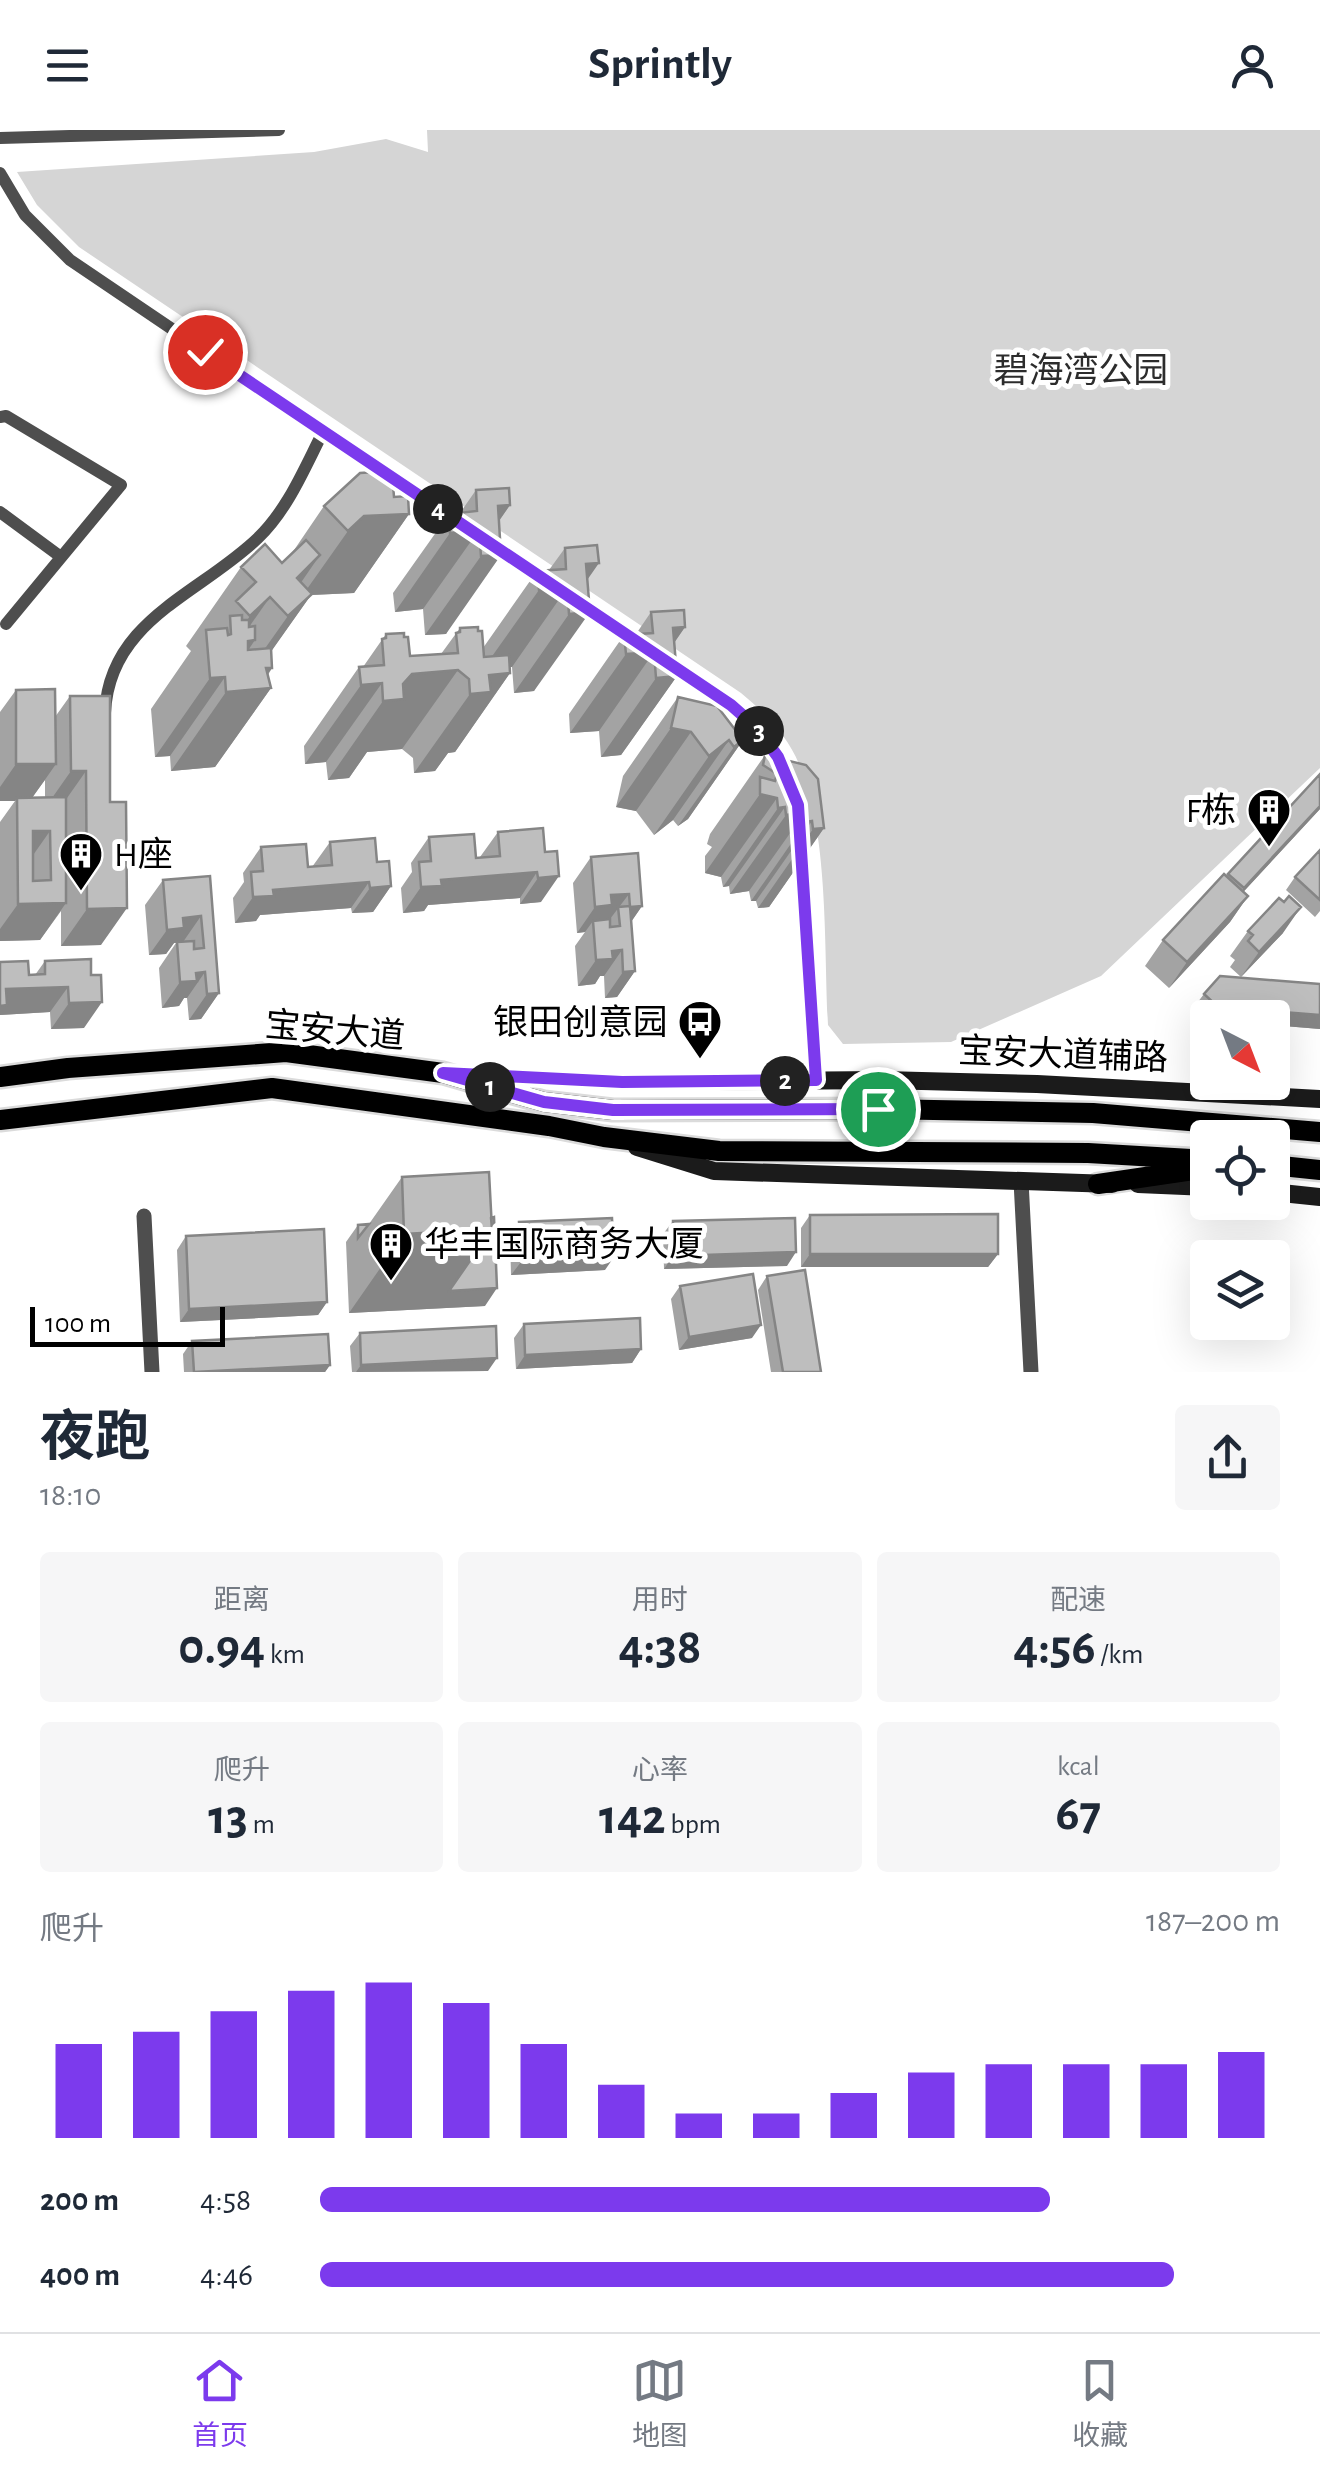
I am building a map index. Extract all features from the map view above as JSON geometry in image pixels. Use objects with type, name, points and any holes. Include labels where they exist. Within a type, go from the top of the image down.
[{"type":"main road","name":"宝安大道","points":[[0,1077],[68,1068],[286,1052],[443,1073],[544,1102],[613,1110],[1093,1113],[1320,1132]]},
{"type":"main road","name":"宝安大道辅路","points":[[443,1073],[622,1082],[1038,1084],[1320,1099]]},
{"type":"main road","name":"宝安大道","points":[[0,1120],[272,1088],[549,1126],[604,1138],[719,1151],[1088,1153],[1190,1162]]},
{"type":"main road","points":[[604,1138],[714,1171],[1190,1186]]},
{"type":"main road","points":[[1098,1184],[1190,1167]]},
{"type":"main road","points":[[1290,1168],[1320,1170]]},
{"type":"main road","points":[[1290,1194],[1320,1197]]},
{"type":"street","points":[[0,138],[279,130]]},
{"type":"street","points":[[0,173],[25,215],[70,260],[731,705],[768,742],[793,788]]},
{"type":"street","points":[[0,416],[121,484],[6,624]]},
{"type":"street","points":[[105,722],[110,679],[130,640],[150,619],[245,550],[270,526],[290,497],[323,432]]},
{"type":"street","points":[[0,512],[61,557]]},
{"type":"street","points":[[801,822],[816,1080]]},
{"type":"street","points":[[1020,1181],[1031,1372]]},
{"type":"street","points":[[144,1216],[152,1372]]},
{"type":"green space","name":"碧海湾公园","points":[[427,130],[1320,130],[1320,768],[1101,976],[951,1042],[843,1044],[828,1025],[823,891],[809,791],[794,753],[766,716],[741,693],[79,247],[37,205],[17,172],[314,152],[386,139],[428,152]]},
{"type":"building","points":[[392,471],[394,497],[408,496],[409,514],[364,516],[348,531],[324,506],[360,473]]},
{"type":"building","points":[[509,488],[510,505],[498,506],[501,555],[481,556],[479,530],[450,533],[449,514],[477,511],[476,490]]},
{"type":"building","points":[[306,540],[320,555],[297,578],[312,594],[288,616],[270,597],[250,616],[236,601],[256,582],[241,567],[265,544],[282,563]]},
{"type":"building","points":[[597,545],[599,563],[586,564],[590,612],[569,614],[567,588],[539,590],[537,571],[566,569],[565,548]]},
{"type":"building","points":[[684,610],[685,627],[673,628],[677,676],[656,678],[654,652],[626,654],[624,635],[653,633],[651,612]]},
{"type":"building","points":[[242,615],[242,620],[249,620],[249,627],[255,626],[255,640],[248,641],[248,650],[271,648],[272,668],[266,668],[271,688],[226,692],[225,677],[210,678],[206,630],[227,628],[228,635],[231,634],[230,616]]},
{"type":"building","points":[[478,627],[482,631],[484,657],[509,655],[510,673],[489,675],[491,692],[470,694],[469,679],[458,670],[412,674],[403,684],[404,699],[383,701],[382,683],[361,685],[359,667],[384,665],[382,639],[386,634],[404,633],[410,656],[458,653],[456,633],[460,628]]},
{"type":"building","points":[[55,689],[56,764],[16,764],[16,690]]},
{"type":"building","points":[[70,696],[110,696],[110,802],[126,802],[127,908],[87,909],[86,771],[71,771]]},
{"type":"building","points":[[678,697],[717,706],[743,740],[734,747],[729,740],[709,756],[691,732],[671,728]]},
{"type":"building","points":[[765,755],[806,765],[818,779],[824,828],[813,829],[812,821],[806,822],[805,812],[786,815],[785,807],[778,808],[777,798],[760,794],[760,777],[775,781],[777,774],[763,765]]},
{"type":"building","name":"F栋","points":[[1320,774],[1320,806],[1244,888],[1228,874]]},
{"type":"building","points":[[66,797],[66,903],[18,904],[17,798]],"holes":[[[33,831],[50,831],[51,880],[33,881]]]},
{"type":"building","points":[[543,828],[545,852],[557,851],[559,876],[538,878],[537,872],[441,880],[442,886],[421,887],[419,862],[431,861],[429,837],[474,834],[476,858],[500,856],[498,832]]},
{"type":"building","points":[[375,838],[377,862],[389,861],[391,886],[370,888],[369,882],[273,890],[274,896],[253,897],[251,872],[263,871],[261,847],[306,844],[308,867],[332,865],[330,842]]},
{"type":"building","points":[[1320,850],[1320,900],[1295,877]]},
{"type":"building","points":[[638,853],[642,906],[630,907],[629,894],[611,895],[612,905],[595,907],[591,857]]},
{"type":"building","points":[[1224,874],[1248,896],[1187,962],[1163,940]]},
{"type":"building","points":[[210,876],[219,993],[207,994],[205,972],[196,973],[197,981],[180,982],[177,942],[194,941],[194,949],[204,948],[201,916],[183,918],[184,928],[167,930],[163,880]]},
{"type":"building","points":[[1289,896],[1301,907],[1259,952],[1248,941],[1253,935],[1248,931],[1279,898],[1284,902]]},
{"type":"building","points":[[630,906],[635,971],[623,972],[622,950],[612,951],[613,959],[596,960],[593,921],[610,919],[610,927],[620,926],[618,907]]},
{"type":"building","points":[[91,959],[91,975],[101,975],[102,1002],[69,1003],[68,987],[6,989],[7,1005],[0,1006],[0,962],[28,961],[29,975],[45,974],[45,961]]},
{"type":"building","points":[[1220,976],[1320,984],[1320,1015],[1290,1013],[1290,1000],[1210,1000],[1204,994]]},
{"type":"building","points":[[489,1172],[492,1229],[404,1234],[402,1177]]},
{"type":"building","points":[[998,1214],[998,1254],[810,1254],[810,1215]]},
{"type":"building","points":[[494,1217],[497,1288],[449,1291],[492,1229]]},
{"type":"building","points":[[612,1218],[614,1257],[521,1262],[519,1222]]},
{"type":"building","points":[[795,1218],[796,1252],[673,1256],[673,1221]]},
{"type":"building","points":[[369,1224],[358,1238],[358,1225]]},
{"type":"building","points":[[324,1229],[327,1302],[189,1309],[186,1236]]},
{"type":"building","points":[[805,1270],[821,1372],[783,1372],[767,1276]]},
{"type":"building","points":[[753,1274],[761,1325],[689,1337],[680,1286]]},
{"type":"building","points":[[640,1318],[641,1349],[525,1355],[524,1324]]},
{"type":"building","points":[[496,1326],[497,1358],[361,1365],[360,1333]]},
{"type":"building","points":[[328,1334],[330,1365],[194,1372],[192,1341]]},
{"type":"place","name":"F栋","points":[[1269,848]]},
{"type":"place","name":"H座","points":[[81,892]]},
{"type":"place","name":"银田创意园","points":[[700,1060]]},
{"type":"place","name":"华丰国际商务大厦","points":[[391,1282]]},
{"type":"route","points":[[205,352],[731,705],[768,742],[793,788],[801,822],[816,1080],[622,1082],[443,1073],[544,1102],[613,1110],[878,1109]]}]
